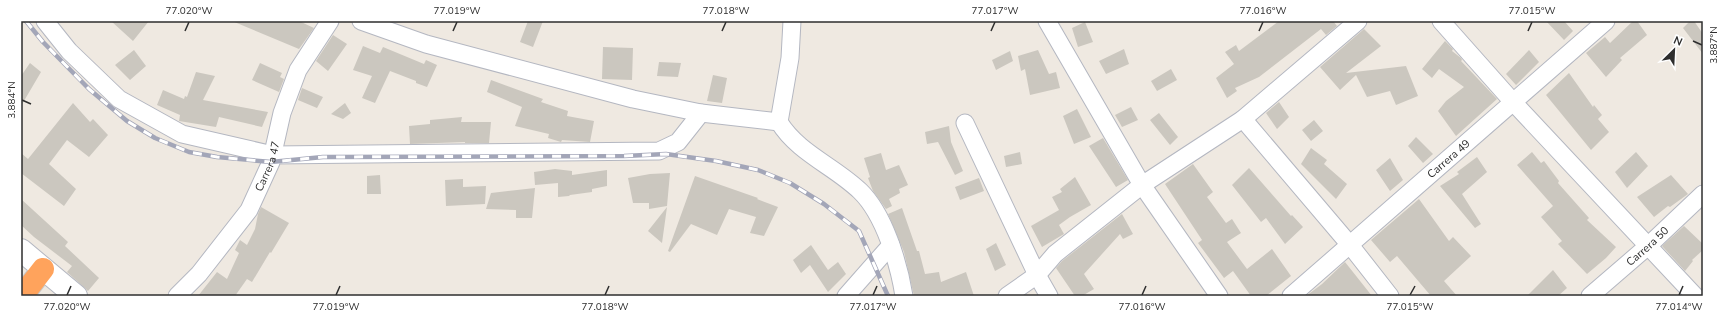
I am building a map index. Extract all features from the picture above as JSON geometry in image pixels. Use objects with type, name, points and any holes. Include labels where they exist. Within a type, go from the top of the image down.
[{"type":"highway","points":[[28,288],[43,269]]},
{"type":"main road","points":[[21,250],[76,296]]},
{"type":"street","points":[[45,21],[69,51],[118,100],[182,134],[274,155],[659,151],[678,142],[701,113]]},
{"type":"street","name":"Carrera 47","points":[[177,296],[199,274],[249,210],[274,155],[282,113],[298,70],[330,21]]},
{"type":"street","points":[[361,21],[426,44],[633,99],[701,113],[779,122]]},
{"type":"street","points":[[792,21],[790,58],[779,122],[786,132],[802,147],[860,191],[879,217],[891,245],[901,277],[904,296]]},
{"type":"street","points":[[1007,296],[1037,274],[1055,254],[1142,185],[1243,119],[1358,21]]},
{"type":"street","points":[[1441,21],[1513,102],[1695,296]]},
{"type":"street","name":"Carrera 49","points":[[1291,296],[1606,21]]},
{"type":"street","points":[[1053,23],[1142,185],[1219,296]]},
{"type":"street","points":[[1243,119],[1350,245],[1390,296]]},
{"type":"street","points":[[965,124],[1049,296]]},
{"type":"street","name":"Carrera 50","points":[[1590,296],[1648,246],[1703,194]]},
{"type":"street","points":[[846,296],[891,245]]},
{"type":"building","points":[[111,21],[149,21],[133,41]]},
{"type":"building","points":[[232,21],[299,21],[314,28],[299,49]]},
{"type":"building","points":[[528,21],[543,21],[533,47],[520,42]]},
{"type":"building","points":[[1279,21],[1333,21],[1337,26],[1326,35],[1321,29],[1259,77],[1235,88],[1237,91],[1227,98],[1216,78],[1234,64],[1225,52],[1236,45],[1239,51]]},
{"type":"building","points":[[1546,21],[1564,21],[1573,31],[1564,40]]},
{"type":"building","points":[[1633,21],[1637,21],[1647,35],[1620,58],[1622,60],[1606,77],[1586,53],[1605,37],[1610,43]]},
{"type":"building","points":[[1690,21],[1694,21],[1703,34],[1703,54],[1683,28]]},
{"type":"building","points":[[1085,22],[1093,42],[1078,47],[1072,28]]},
{"type":"building","points":[[1364,29],[1381,46],[1346,73],[1406,66],[1418,96],[1396,105],[1390,91],[1367,97],[1356,75],[1340,90],[1320,67]]},
{"type":"building","points":[[333,35],[347,44],[328,71],[316,61]]},
{"type":"building","points":[[1445,41],[1453,49],[1452,51],[1461,58],[1461,61],[1497,99],[1456,136],[1438,111],[1446,101],[1464,87],[1439,69],[1432,78],[1422,69]]},
{"type":"building","points":[[363,46],[380,53],[383,47],[424,64],[426,60],[437,65],[427,87],[390,71],[375,103],[362,98],[372,76],[353,70]]},
{"type":"building","points":[[603,47],[633,48],[632,80],[602,79]]},
{"type":"building","points":[[1124,49],[1129,64],[1106,74],[1099,61]]},
{"type":"building","points":[[134,50],[146,66],[130,80],[115,65]]},
{"type":"building","points":[[1038,50],[1049,74],[1056,72],[1060,88],[1030,95],[1025,69],[1021,71],[1018,56]]},
{"type":"building","points":[[1529,50],[1539,62],[1516,85],[1506,74]]},
{"type":"building","points":[[1010,51],[1013,61],[996,70],[992,60]]},
{"type":"building","points":[[659,62],[681,63],[678,77],[657,76]]},
{"type":"building","points":[[30,63],[41,72],[21,106],[21,76]]},
{"type":"building","points":[[260,63],[282,73],[280,77],[284,79],[279,92],[252,80]]},
{"type":"building","points":[[1171,69],[1177,80],[1157,91],[1151,81]]},
{"type":"building","points":[[196,72],[215,76],[203,100],[268,112],[262,127],[219,117],[216,127],[179,121],[180,115],[157,105],[163,90],[184,99],[185,96],[187,97]]},
{"type":"building","points":[[1569,73],[1593,107],[1594,105],[1602,115],[1598,119],[1609,132],[1591,150],[1546,95]]},
{"type":"building","points":[[713,75],[727,78],[722,103],[707,101]]},
{"type":"building","points":[[491,80],[543,99],[541,102],[568,111],[567,116],[594,121],[590,142],[562,140],[561,142],[548,138],[549,134],[515,126],[522,107],[487,92]]},
{"type":"building","points":[[302,88],[323,97],[317,108],[298,100]]},
{"type":"building","points":[[1279,102],[1289,117],[1277,129],[1266,113]]},
{"type":"building","points":[[73,103],[90,122],[93,119],[108,135],[89,157],[67,140],[49,164],[76,189],[64,206],[21,173],[21,153],[28,159]]},
{"type":"building","points":[[345,103],[351,113],[343,119],[331,114]]},
{"type":"building","points":[[1131,107],[1138,120],[1122,127],[1115,115]]},
{"type":"building","points":[[1077,109],[1091,137],[1074,144],[1063,116]]},
{"type":"building","points":[[1159,113],[1178,137],[1170,145],[1150,120]]},
{"type":"building","points":[[462,117],[461,122],[491,122],[489,143],[465,142],[410,144],[409,126],[430,124],[430,120]]},
{"type":"building","points":[[1314,120],[1323,131],[1311,141],[1302,130]]},
{"type":"building","points":[[949,126],[951,142],[963,171],[955,175],[938,142],[927,144],[925,132]]},
{"type":"building","points":[[1416,137],[1433,154],[1423,163],[1408,146]]},
{"type":"building","points":[[1103,138],[1128,180],[1116,187],[1089,146]]},
{"type":"building","points":[[1311,148],[1327,160],[1324,164],[1347,184],[1336,199],[1301,164]]},
{"type":"building","points":[[1020,152],[1022,164],[1006,167],[1004,156]]},
{"type":"building","points":[[1532,152],[1541,163],[1544,161],[1559,181],[1558,183],[1589,218],[1587,220],[1616,247],[1606,258],[1587,274],[1558,244],[1562,241],[1541,217],[1553,206],[1517,165]]},
{"type":"building","points":[[1636,152],[1648,166],[1627,188],[1615,172]]},
{"type":"building","points":[[881,153],[886,170],[899,165],[908,185],[899,189],[900,193],[889,199],[892,206],[886,209],[873,191],[868,178],[870,177],[864,158]]},
{"type":"building","points":[[1477,157],[1487,172],[1462,194],[1481,224],[1475,228],[1440,186],[1459,174],[1457,172]]},
{"type":"building","points":[[1390,158],[1403,180],[1390,191],[1376,170]]},
{"type":"building","points":[[1193,164],[1213,192],[1207,197],[1226,223],[1232,219],[1241,233],[1227,242],[1247,269],[1272,249],[1291,276],[1266,296],[1251,296],[1233,271],[1224,278],[1198,243],[1202,240],[1165,184]]},
{"type":"building","points":[[1249,168],[1291,216],[1292,215],[1303,227],[1285,244],[1266,218],[1261,222],[1232,185]]},
{"type":"building","points":[[555,169],[572,171],[572,175],[607,170],[607,186],[592,189],[592,192],[558,197],[558,183],[535,185],[534,172]]},
{"type":"building","points":[[670,173],[667,206],[649,209],[649,203],[633,203],[628,178],[650,174]]},
{"type":"building","points":[[380,175],[381,194],[367,194],[367,176]]},
{"type":"building","points":[[1671,175],[1688,194],[1670,207],[1668,206],[1654,217],[1637,197]]},
{"type":"building","points":[[695,176],[758,198],[757,199],[778,207],[764,236],[750,233],[756,217],[729,209],[717,235],[691,224],[670,252],[668,251]]},
{"type":"building","points":[[1075,177],[1091,205],[1059,225],[1064,234],[1042,247],[1031,226],[1059,210],[1052,197],[1062,192],[1060,189]]},
{"type":"building","points":[[979,178],[984,191],[960,200],[955,187]]},
{"type":"building","points":[[463,179],[463,187],[486,186],[485,204],[446,206],[445,180]]},
{"type":"building","points":[[535,188],[532,218],[516,218],[516,210],[486,209],[491,193]]},
{"type":"building","points":[[21,199],[68,242],[65,246],[99,278],[88,291],[67,272],[72,266],[34,237],[21,225]]},
{"type":"building","points":[[1419,199],[1449,241],[1453,237],[1471,256],[1444,281],[1457,296],[1431,296],[1397,256],[1390,262],[1371,240]]},
{"type":"building","points":[[261,207],[289,223],[252,282],[247,279],[235,296],[198,296],[217,272],[227,279],[239,253],[235,250],[240,240],[247,245],[255,229]]},
{"type":"building","points":[[667,207],[662,243],[648,231]]},
{"type":"building","points":[[902,208],[917,251],[919,251],[925,274],[939,272],[941,282],[966,272],[974,296],[914,296],[904,252],[888,214]]},
{"type":"building","points":[[1122,214],[1133,234],[1123,239],[1120,234],[1084,274],[1094,289],[1082,296],[1075,296],[1056,268],[1062,261]]},
{"type":"building","points":[[1684,226],[1703,244],[1703,250],[1692,260],[1693,261],[1685,271],[1662,246]]},
{"type":"building","points":[[996,243],[1006,265],[995,271],[986,249]]},
{"type":"building","points":[[811,245],[828,270],[838,262],[846,274],[828,292],[810,265],[801,273],[793,260]]},
{"type":"building","points":[[1345,262],[1372,296],[1306,296],[1322,284]]},
{"type":"building","points":[[1553,270],[1567,288],[1558,296],[1527,296]]},
{"type":"railway","points":[[26,21],[43,42],[89,89],[127,121],[155,138],[189,152],[217,157],[271,162],[323,157],[624,156],[666,154],[716,161],[758,170],[790,183],[824,204],[859,231],[888,296]]}]
